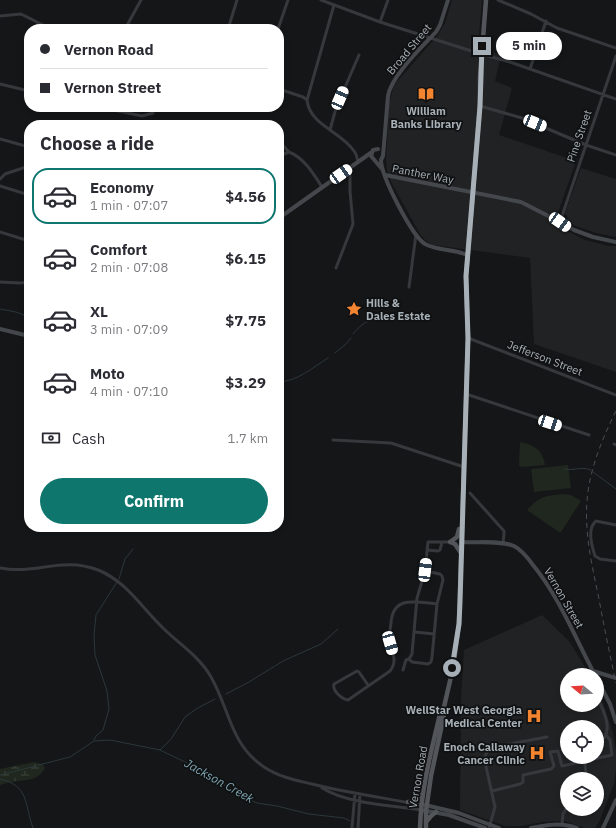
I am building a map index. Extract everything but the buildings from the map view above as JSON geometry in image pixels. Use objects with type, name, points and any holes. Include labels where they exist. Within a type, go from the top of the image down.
[{"type":"main road","points":[[464,467],[468,338],[466,276],[480,106],[481,54],[486,0]]},
{"type":"main road","name":"Vernon Road","points":[[426,826],[423,792],[438,721],[444,707],[454,660],[459,624],[464,467]]},
{"type":"main road","points":[[461,554],[458,548],[450,542],[458,537],[462,516]]},
{"type":"main road","name":"Vernon Road","points":[[420,828],[444,715],[444,707]]},
{"type":"main road","points":[[408,802],[416,801],[423,792]]},
{"type":"main road","points":[[426,826],[430,816],[436,812]]},
{"type":"street","points":[[128,24],[142,0]]},
{"type":"street","points":[[230,24],[237,0]]},
{"type":"street","points":[[280,24],[288,0]]},
{"type":"street","points":[[321,0],[380,22],[530,69],[616,99]]},
{"type":"street","points":[[380,22],[388,0]]},
{"type":"street","name":"Broad Street","points":[[383,153],[388,93],[391,84],[398,74],[436,32],[440,25],[448,0]]},
{"type":"street","points":[[498,0],[546,21],[557,28],[616,48]]},
{"type":"street","points":[[334,5],[307,100],[308,106],[318,121],[354,150],[359,162]]},
{"type":"street","points":[[0,16],[21,14],[41,24]]},
{"type":"street","points":[[530,69],[546,21]]},
{"type":"street","points":[[330,130],[336,108],[359,55]]},
{"type":"street","name":"Pine Street","points":[[560,222],[616,56]]},
{"type":"street","points":[[0,84],[24,90]]},
{"type":"street","points":[[284,91],[303,97],[307,100]]},
{"type":"street","points":[[480,106],[522,118],[586,145],[616,155]]},
{"type":"street","points":[[124,112],[142,116],[153,112]]},
{"type":"street","name":"Broad Street","points":[[378,149],[381,145],[384,134]]},
{"type":"street","points":[[0,139],[24,146]]},
{"type":"street","points":[[284,146],[289,152],[298,155],[312,170],[322,186]]},
{"type":"street","points":[[284,214],[322,186],[359,162],[374,150],[378,149],[383,153],[381,160],[384,175],[394,197],[416,234],[422,241],[430,246],[461,252],[467,255]]},
{"type":"street","points":[[284,154],[289,152]]},
{"type":"street","points":[[372,152],[371,155],[373,160],[382,170]]},
{"type":"street","points":[[359,162],[381,160]]},
{"type":"street","points":[[336,268],[353,224],[350,167]]},
{"type":"street","points":[[0,179],[5,174],[24,168]]},
{"type":"street","name":"Panther Way","points":[[384,175],[521,202],[587,236],[616,242]]},
{"type":"street","points":[[0,186],[24,193]]},
{"type":"street","points":[[0,232],[24,239]]},
{"type":"street","points":[[409,287],[416,234]]},
{"type":"street","points":[[0,282],[24,283]]},
{"type":"street","points":[[0,329],[24,335]]},
{"type":"street","name":"Jefferson Street","points":[[468,338],[616,395]]},
{"type":"street","points":[[466,394],[589,435]]},
{"type":"street","points":[[333,440],[391,443],[464,467]]},
{"type":"street","points":[[470,494],[504,531],[503,543]]},
{"type":"street","points":[[616,525],[596,521],[591,528],[595,556],[600,559],[616,560]]},
{"type":"street","points":[[403,670],[406,660],[409,659],[412,654],[417,602],[425,570],[428,542],[450,542]]},
{"type":"street","points":[[427,550],[440,550],[442,542]]},
{"type":"street","name":"Vernon Street","points":[[462,542],[503,543],[512,545],[520,550],[548,584],[591,668]]},
{"type":"street","points":[[0,568],[22,570],[58,564],[76,565],[98,570],[116,580],[161,626],[204,666],[214,683],[236,736],[252,758],[265,768],[279,775],[318,786],[408,802],[485,828]]},
{"type":"street","points":[[409,659],[412,662],[428,664],[431,662],[437,604],[443,580],[442,576],[425,570]]},
{"type":"street","points":[[368,685],[357,671],[334,684],[333,687],[346,700],[390,671],[395,660],[389,638],[391,615],[396,607],[410,601],[437,604]]},
{"type":"street","points":[[414,632],[434,634]]},
{"type":"street","points":[[604,675],[616,678]]},
{"type":"street","points":[[604,692],[610,704],[616,722]]},
{"type":"street","points":[[602,712],[608,728],[604,739]]},
{"type":"street","points":[[604,757],[612,755],[610,740],[606,736]]},
{"type":"street","points":[[489,826],[495,807],[485,758],[490,749],[547,737]]},
{"type":"street","points":[[492,791],[520,784],[523,782],[523,775],[551,769],[554,766],[550,752],[558,751],[560,758]]},
{"type":"street","points":[[561,764],[562,766],[571,764]]},
{"type":"street","points":[[318,786],[335,795],[354,799],[460,813],[489,826],[499,828]]},
{"type":"street","points":[[352,828],[355,793]]},
{"type":"street","points":[[358,828],[360,794]]},
{"type":"street","points":[[603,828],[616,800]]},
{"type":"street","points":[[561,826],[563,816]]},
{"type":"street","points":[[531,828],[550,824],[577,828]]},
{"type":"shaded area","points":[[452,0],[482,0],[478,47],[501,55],[495,81],[512,88],[499,135],[576,161],[554,224],[585,240],[609,246],[616,246],[616,372],[534,344],[530,258],[433,245],[426,241],[420,234],[391,182],[387,170],[386,160],[389,104],[394,85],[438,35],[445,23]]},
{"type":"shaded area","points":[[581,168],[616,179],[616,237],[596,233],[570,224],[565,213]]},
{"type":"shaded area","name":"WellStar West Georgia Medical Center","points":[[542,615],[569,641],[586,668],[560,668],[560,712],[604,712],[604,706],[613,733],[616,751],[616,769],[614,784],[604,810],[604,772],[560,772],[560,816],[602,816],[595,828],[584,828],[565,821],[543,822],[521,826],[505,826],[460,810],[461,698],[464,650]]},
{"type":"green space","points":[[520,442],[534,446],[540,452],[545,465],[521,467],[519,465]]},
{"type":"green space","points":[[568,465],[571,488],[534,492],[531,469]]},
{"type":"green space","points":[[552,495],[571,495],[581,501],[561,532],[527,510],[539,499]]},
{"type":"green space","points":[[34,762],[42,764],[45,768],[38,776],[29,780],[10,782],[0,785],[0,769]]},
{"type":"waterway","points":[[0,309],[24,315]]},
{"type":"waterway","points":[[353,334],[365,323],[374,320]]},
{"type":"waterway","points":[[335,353],[351,338]]},
{"type":"waterway","points":[[284,381],[299,377],[328,358]]},
{"type":"waterway","points":[[565,469],[584,468],[591,470]]},
{"type":"waterway","points":[[593,472],[616,489]]},
{"type":"waterway","points":[[119,579],[125,559],[133,549]]},
{"type":"waterway","points":[[94,740],[103,730],[109,709],[107,691],[95,655],[94,636],[96,615],[117,582]]},
{"type":"waterway","points":[[226,694],[283,661],[321,644],[338,629]]},
{"type":"waterway","points":[[160,750],[171,739],[185,717],[196,709],[215,699]]},
{"type":"waterway","name":"Jackson Creek","points":[[0,775],[70,757],[94,741],[110,740],[160,750],[206,772],[239,795],[257,803],[277,806],[309,814],[344,818],[350,821]]},
{"type":"waterway","points":[[0,779],[10,782],[17,786],[21,791],[27,804],[33,828]]},
{"type":"railway","points":[[616,411],[594,466],[589,485],[586,514],[590,557],[616,683]]},
{"type":"place","name":"William Banks Library","points":[[426,94]]},
{"type":"place","name":"Hills & Dales Estate","points":[[354,309]]},
{"type":"place","name":"WellStar West Georgia Medical Center","points":[[534,716]]},
{"type":"place","name":"Enoch Callaway Cancer Clinic","points":[[537,753]]},
{"type":"route","points":[[452,668],[457,641],[460,602],[468,338],[466,276],[480,106],[482,46]]}]
